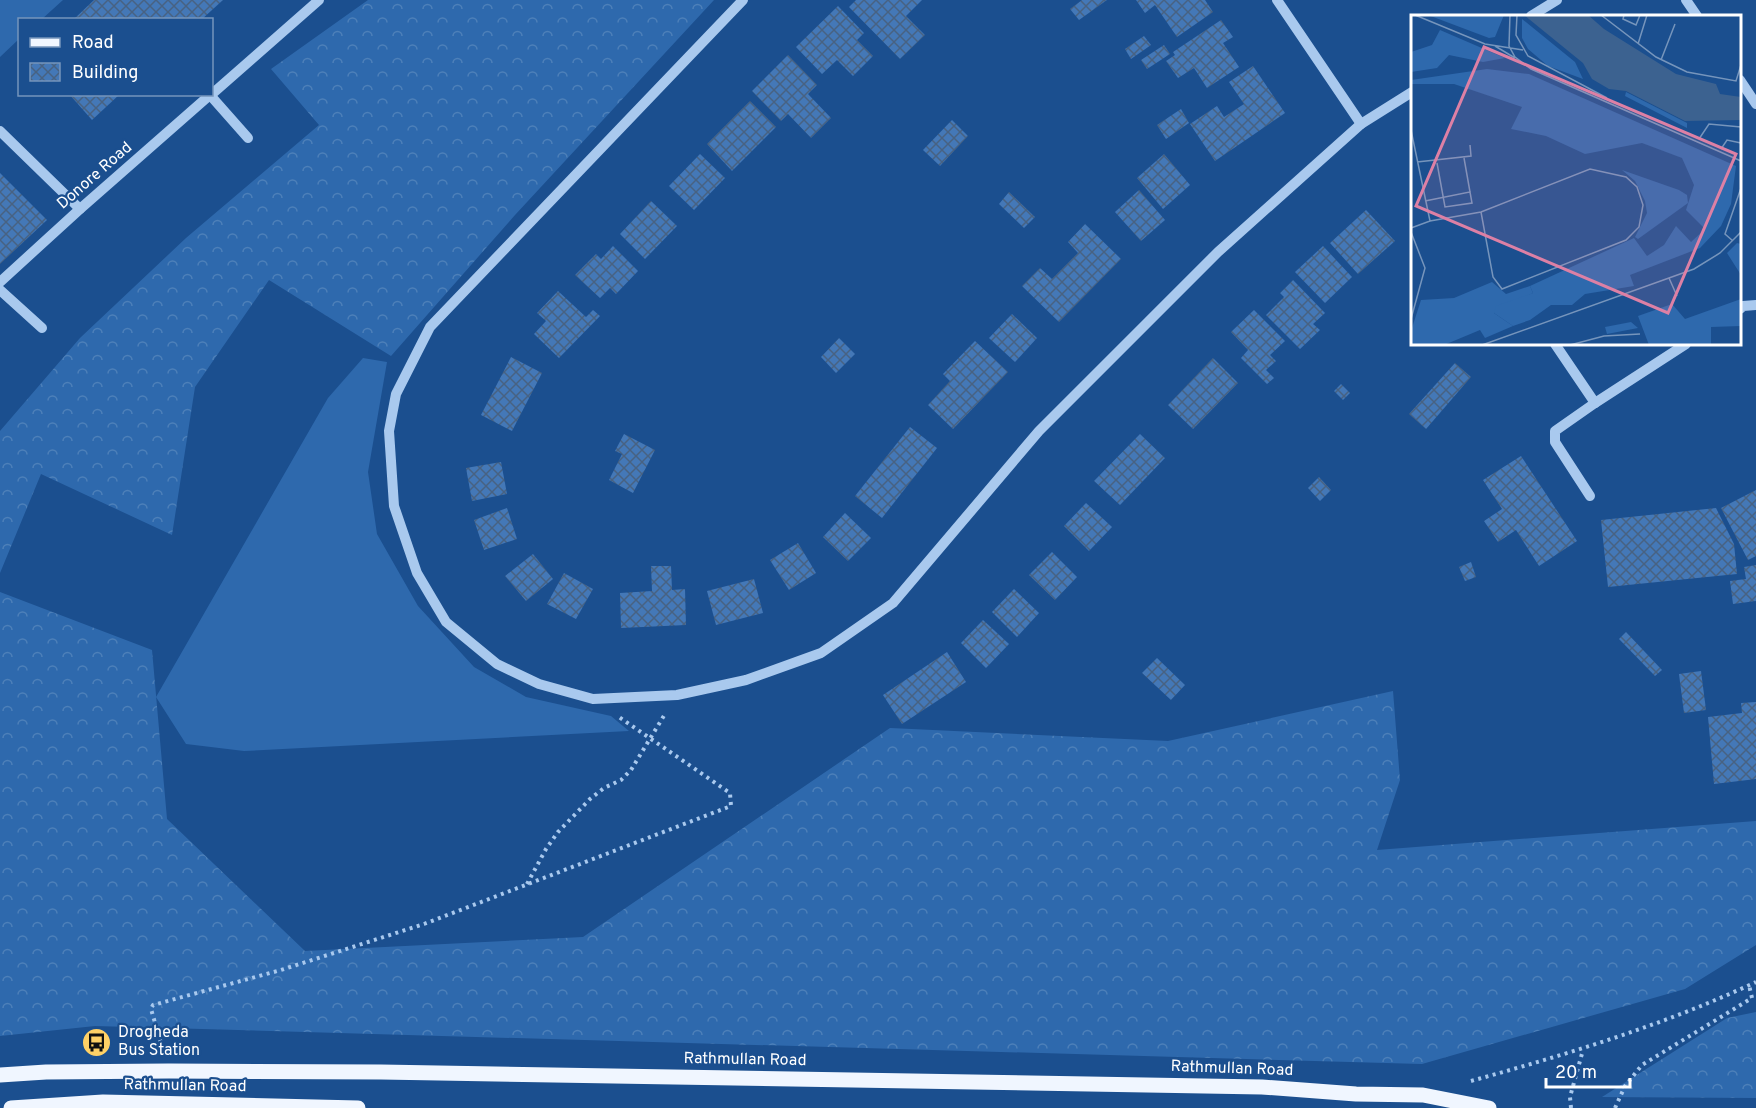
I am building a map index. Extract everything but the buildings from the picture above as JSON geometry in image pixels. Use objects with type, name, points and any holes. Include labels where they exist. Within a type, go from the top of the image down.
[{"type":"main road","name":"Rathmullan Road","points":[[0,1075],[46,1072],[169,1071],[381,1072],[1251,1086],[1356,1094],[1423,1095],[1489,1108]]},
{"type":"main road","name":"Rathmullan Road","points":[[11,1108],[103,1105],[358,1108]]},
{"type":"street","name":"Donore Road","points":[[213,93],[319,0]]},
{"type":"street","points":[[743,0],[430,327],[396,394],[389,430],[394,506],[417,573],[446,622],[497,664],[539,684],[593,699],[677,695],[746,680],[820,653],[892,603],[1039,431],[1218,252],[1361,124],[1411,93]]},
{"type":"street","points":[[1277,0],[1361,124]]},
{"type":"street","points":[[1533,15],[1557,0]]},
{"type":"street","points":[[1686,0],[1696,15]]},
{"type":"street","points":[[1741,81],[1754,98]]},
{"type":"street","name":"Donore Road","points":[[0,282],[210,96]]},
{"type":"street","points":[[212,96],[248,138]]},
{"type":"street","points":[[0,131],[80,209]]},
{"type":"street","points":[[0,290],[42,328]]},
{"type":"street","points":[[1741,305],[1756,305]]},
{"type":"street","points":[[1556,345],[1594,403]]},
{"type":"street","points":[[1590,496],[1555,442],[1555,431],[1684,345]]},
{"type":"path","points":[[527,884],[558,832],[604,788],[621,780],[631,770],[677,695]]},
{"type":"path","points":[[157,1031],[151,1009],[153,1005],[281,970],[424,924],[731,806],[729,793],[593,699]]},
{"type":"path","points":[[1469,1082],[1583,1049],[1711,1003],[1756,982]]},
{"type":"path","points":[[1615,1108],[1625,1086],[1642,1065],[1752,998],[1749,985]]},
{"type":"path","points":[[1571,1108],[1570,1097],[1583,1049]]},
{"type":"green space","points":[[0,0],[63,0],[43,18],[18,18],[18,40],[0,57]]},
{"type":"green space","points":[[368,0],[714,0],[515,215],[391,356],[269,280],[195,387],[172,535],[41,474],[0,573],[0,431],[80,338],[186,238],[319,125],[271,69]]},
{"type":"green space","points":[[363,358],[387,362],[368,472],[377,534],[418,606],[474,667],[526,697],[611,716],[629,731],[244,751],[186,744],[156,697],[328,398]]},
{"type":"green space","points":[[0,592],[152,650],[167,819],[305,951],[583,937],[890,728],[1168,741],[1393,691],[1400,780],[1377,850],[1756,821],[1756,945],[1685,989],[1422,1064],[95,1026],[0,1036]]},
{"type":"green space","points":[[1756,1012],[1756,1098],[1602,1097],[1727,1018]]},
{"type":"place","name":"Drogheda Bus Station","points":[[97,1042]]}]
